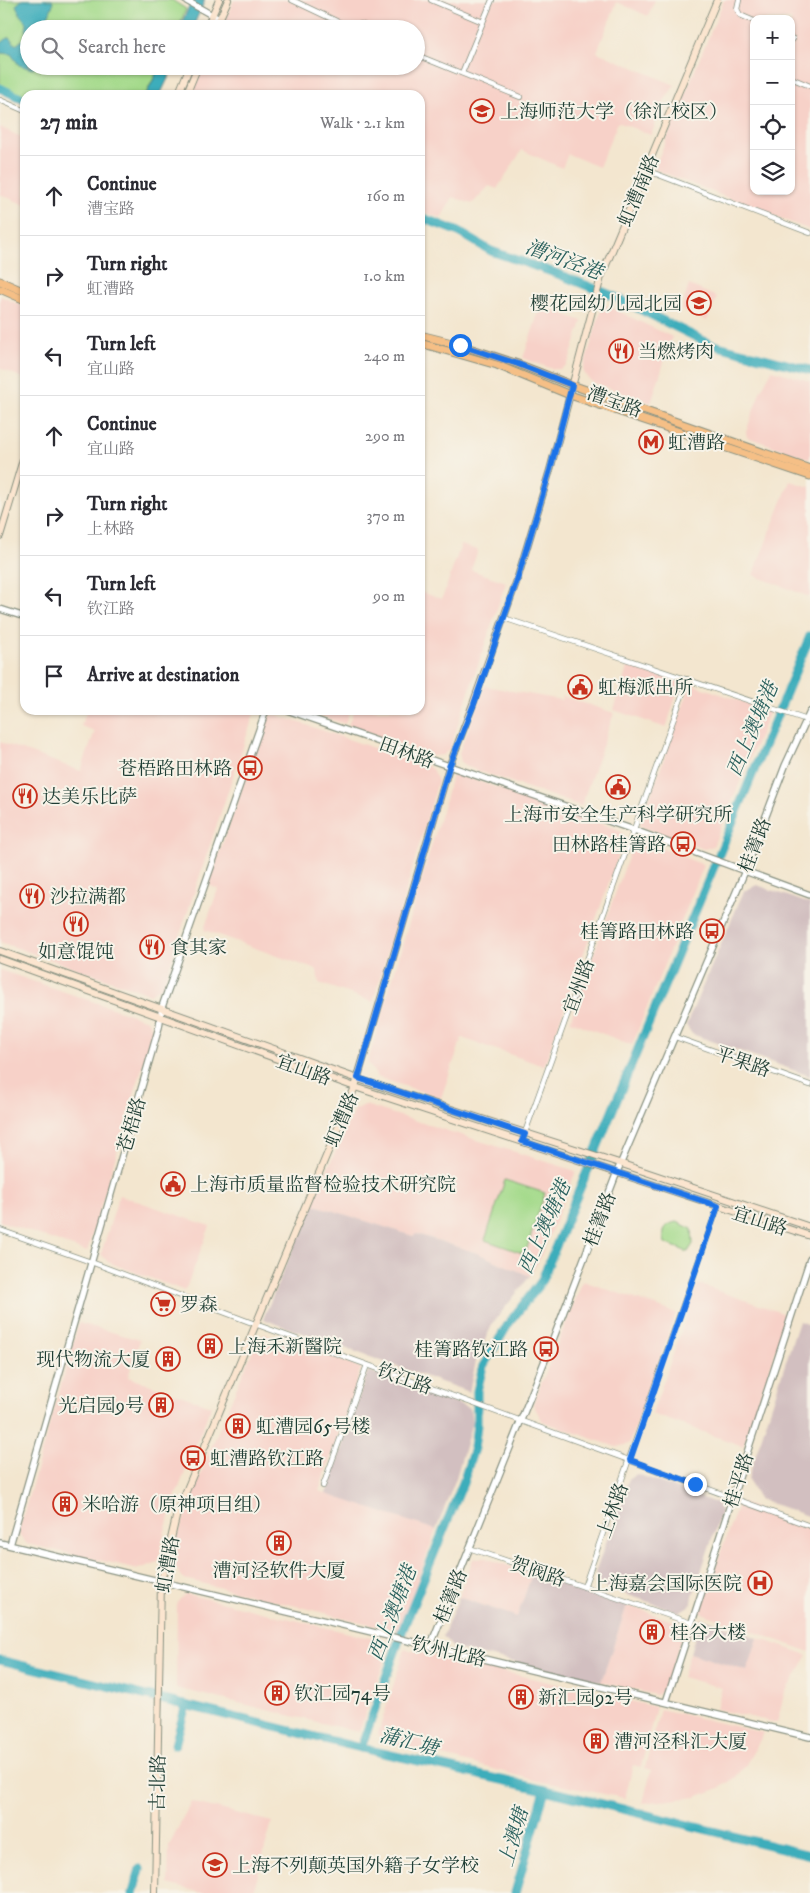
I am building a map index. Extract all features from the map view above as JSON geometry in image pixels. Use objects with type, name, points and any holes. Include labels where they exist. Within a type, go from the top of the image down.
[{"type":"main road","points":[[210,20],[219,0]]},
{"type":"main road","points":[[219,20],[228,0]]},
{"type":"main road","name":"虹漕南路","points":[[572,385],[601,277],[717,0]]},
{"type":"main road","points":[[180,90],[186,75]]},
{"type":"main road","points":[[188,90],[194,75]]},
{"type":"main road","points":[[0,281],[20,290]]},
{"type":"main road","points":[[0,289],[20,298]]},
{"type":"main road","name":"漕宝路","points":[[425,336],[510,361],[572,385],[810,469]]},
{"type":"main road","name":"漕宝路","points":[[425,344],[497,365],[570,395],[810,476]]},
{"type":"main road","name":"虹漕路","points":[[159,1673],[161,1582],[177,1513],[355,1087],[449,767],[474,704],[504,618],[550,470],[572,385]]},
{"type":"main road","points":[[0,536],[20,470]]},
{"type":"main road","name":"宜山路","points":[[0,951],[358,1078],[810,1227]]},
{"type":"main road","name":"宜山路","points":[[0,959],[355,1087],[810,1236]]},
{"type":"main road","name":"古北路","points":[[155,1893],[159,1673]]},
{"type":"street","points":[[186,0],[219,20]]},
{"type":"street","points":[[292,0],[334,20]]},
{"type":"street","points":[[431,0],[483,22]]},
{"type":"street","points":[[462,74],[492,0]]},
{"type":"street","points":[[740,0],[737,9],[740,15],[750,19]]},
{"type":"street","points":[[425,59],[520,97]]},
{"type":"street","points":[[795,80],[810,86]]},
{"type":"street","points":[[0,100],[20,109]]},
{"type":"street","points":[[646,170],[810,233]]},
{"type":"street","points":[[0,609],[20,615]]},
{"type":"street","points":[[504,618],[688,678],[808,720]]},
{"type":"street","name":"宜州路","points":[[522,1141],[688,678]]},
{"type":"street","name":"桂箐路","points":[[430,1647],[617,1172],[744,871],[785,766],[808,720],[810,712]]},
{"type":"street","name":"苍梧路","points":[[10,1546],[159,1027],[162,1008],[264,715]]},
{"type":"street","name":"田林路","points":[[301,715],[634,830],[810,895]]},
{"type":"street","name":"平果路","points":[[675,1037],[810,1085]]},
{"type":"street","name":"上林路","points":[[584,1587],[718,1206]]},
{"type":"street","name":"钦江路","points":[[0,1230],[810,1526]]},
{"type":"street","name":"桂平路","points":[[666,1702],[810,1259]]},
{"type":"street","points":[[323,1486],[367,1364]]},
{"type":"street","name":"钦州北路","points":[[0,1543],[810,1737]]},
{"type":"street","name":"贺阀路","points":[[469,1548],[691,1622]]},
{"type":"shaded area","name":"上海师范大学（徐汇校区）","points":[[234,0],[655,0],[648,16],[617,2],[597,52],[675,85],[664,101],[651,135],[618,122],[599,167],[568,154],[562,168],[522,150],[497,189],[489,186],[472,204],[453,197],[441,218],[425,213],[425,90],[193,90],[200,75],[425,75],[425,20],[225,20]]},
{"type":"shaded area","points":[[724,0],[810,0],[810,230],[654,169]]},
{"type":"shaded area","points":[[0,127],[20,137],[20,203],[0,194]]},
{"type":"shaded area","name":"樱花园幼儿园北园","points":[[689,285],[717,297],[707,321],[681,310]]},
{"type":"shaded area","points":[[0,296],[20,305],[20,377],[0,368]]},
{"type":"shaded area","points":[[603,304],[672,337],[651,403],[592,382],[583,370]]},
{"type":"shaded area","points":[[541,306],[582,321],[569,361],[560,369],[552,369],[523,358]]},
{"type":"shaded area","points":[[772,370],[810,381],[810,459],[747,437],[746,432],[760,392]]},
{"type":"shaded area","points":[[790,481],[810,487],[810,597],[753,575]]},
{"type":"shaded area","points":[[461,545],[478,550],[471,570],[506,582],[450,748],[443,755],[432,756],[348,725],[352,715],[425,715],[425,594],[442,599]]},
{"type":"shaded area","points":[[628,665],[677,681],[680,684],[666,728],[614,710]]},
{"type":"shaded area","points":[[691,684],[770,711],[713,846],[704,849],[640,825]]},
{"type":"shaded area","points":[[485,686],[561,700],[562,696],[614,713],[581,806],[470,768],[461,762],[459,753]]},
{"type":"shaded area","points":[[85,715],[254,715],[163,985],[150,994],[0,942],[0,742],[81,771],[95,731],[81,726]]},
{"type":"shaded area","points":[[277,715],[427,766],[432,769],[438,781],[373,1002],[319,983],[317,970],[204,930],[218,889],[208,885],[267,717]]},
{"type":"shaded area","points":[[318,715],[348,715],[345,724]]},
{"type":"shaded area","points":[[457,774],[620,830],[625,837],[544,1066],[462,1038],[441,1098],[377,1077],[368,1062],[452,776]]},
{"type":"shaded area","points":[[635,838],[704,865],[632,1045],[570,1021]]},
{"type":"shaded area","points":[[757,885],[810,904],[810,1076],[692,1034],[686,1025],[744,891]]},
{"type":"shaded area","points":[[0,970],[147,1020],[153,1031],[87,1252],[0,1221]]},
{"type":"shaded area","points":[[365,1105],[576,1171],[540,1258],[530,1276],[477,1253],[418,1234],[413,1236],[312,1204],[354,1110]]},
{"type":"shaded area","points":[[119,1195],[210,1226],[185,1291],[108,1262],[101,1254]]},
{"type":"shaded area","points":[[312,1204],[413,1236],[417,1234],[477,1253],[530,1276],[493,1323],[477,1357],[469,1392],[263,1319]]},
{"type":"shaded area","points":[[583,1281],[676,1313],[629,1444],[616,1447],[542,1421],[533,1404]]},
{"type":"shaded area","points":[[698,1284],[788,1315],[743,1446],[652,1414]]},
{"type":"shaded area","points":[[799,1321],[810,1325],[810,1517],[759,1499],[748,1479]]},
{"type":"shaded area","points":[[79,1323],[140,1340],[128,1377],[211,1406],[176,1495],[158,1562],[139,1569],[27,1544],[18,1533]]},
{"type":"shaded area","points":[[266,1334],[361,1368],[319,1491],[436,1530],[399,1631],[184,1579],[172,1563],[175,1543],[208,1455],[258,1338]]},
{"type":"shaded area","points":[[368,1371],[470,1408],[472,1422],[456,1478],[436,1530],[326,1494]]},
{"type":"shaded area","points":[[637,1474],[716,1503],[721,1511],[690,1605],[679,1612],[601,1586],[595,1573],[629,1479]]},
{"type":"shaded area","name":"上海嘉会国际医院","points":[[739,1502],[810,1529],[810,1652],[699,1612]]},
{"type":"shaded area","points":[[483,1557],[532,1574],[517,1617],[459,1597],[473,1559]]},
{"type":"shaded area","points":[[532,1574],[627,1605],[601,1682],[453,1648],[443,1636],[459,1597],[517,1617]]},
{"type":"shaded area","points":[[186,1594],[391,1643],[359,1732],[176,1688],[177,1602]]},
{"type":"shaded area","points":[[627,1605],[681,1624],[684,1628],[666,1688],[656,1695],[601,1682]]},
{"type":"shaded area","points":[[701,1618],[758,1638],[747,1671],[690,1653]]},
{"type":"shaded area","points":[[758,1638],[808,1655],[784,1694],[777,1723],[716,1709],[722,1688],[682,1677],[690,1653],[747,1671]]},
{"type":"shaded area","points":[[405,1649],[656,1707],[641,1767],[633,1765],[625,1798],[538,1781],[380,1739],[378,1733]]},
{"type":"shaded area","points":[[660,1709],[764,1733],[745,1766],[735,1778],[719,1788],[696,1797],[643,1803],[651,1770],[645,1768]]},
{"type":"shaded area","name":"上海不列颠英国外籍子女学校","points":[[191,1802],[272,1822],[253,1893],[202,1893],[168,1884],[169,1846]]},
{"type":"green space","points":[[0,0],[172,0],[186,9],[182,20],[20,20],[20,75],[155,75],[148,90],[20,90],[20,98],[0,88]]},
{"type":"green space","points":[[505,1180],[545,1193],[525,1254],[485,1240]]},
{"type":"green space","points":[[677,1222],[692,1229],[693,1244],[688,1252],[665,1243],[665,1229],[669,1224]]},
{"type":"water","points":[[22,0],[52,0],[53,4],[46,20],[24,20],[16,5]]},
{"type":"water","points":[[192,0],[205,0],[196,20],[183,20]]},
{"type":"water","points":[[9,37],[16,45],[20,42],[20,65],[11,54],[0,53],[0,44]]},
{"type":"water","points":[[156,75],[170,75],[162,90],[148,90]]},
{"type":"waterway","name":"漕河泾港","points":[[0,88],[20,98]]},
{"type":"waterway","name":"漕河泾港","points":[[425,219],[459,232],[491,251],[558,274],[613,296],[710,344],[810,370]]},
{"type":"waterway","name":"西上澳塘港","points":[[361,1748],[403,1629],[463,1483],[474,1448],[477,1425],[477,1391],[483,1366],[509,1323],[541,1282],[810,636]]},
{"type":"waterway","name":"蒲汇塘","points":[[0,1660],[810,1855]]},
{"type":"waterway","points":[[175,1745],[186,1705]]},
{"type":"waterway","name":"上澳塘","points":[[515,1893],[545,1790]]},
{"type":"waterway","points":[[133,1893],[140,1869]]},
{"type":"place","name":"上海师范大学（徐汇校区）","points":[[482,111]]},
{"type":"place","name":"樱花园幼儿园北园","points":[[699,303]]},
{"type":"place","name":"当燃烤肉","points":[[621,351]]},
{"type":"place","name":"虹漕路","points":[[651,442]]},
{"type":"place","name":"虹梅派出所","points":[[580,687]]},
{"type":"place","name":"苍梧路田林路","points":[[250,768]]},
{"type":"place","name":"上海市安全生产科学研究所","points":[[618,787]]},
{"type":"place","name":"达美乐比萨","points":[[25,796]]},
{"type":"place","name":"田林路桂箐路","points":[[683,844]]},
{"type":"place","name":"沙拉满都","points":[[32,896]]},
{"type":"place","name":"如意馄饨","points":[[76,924]]},
{"type":"place","name":"桂箐路田林路","points":[[712,931]]},
{"type":"place","name":"食其家","points":[[152,947]]},
{"type":"place","name":"上海市质量监督检验技术研究院","points":[[173,1184]]},
{"type":"place","name":"罗森","points":[[163,1304]]},
{"type":"place","name":"上海禾新醫院","points":[[210,1346]]},
{"type":"place","name":"桂箐路钦江路","points":[[546,1349]]},
{"type":"place","name":"现代物流大厦","points":[[168,1359]]},
{"type":"place","name":"光启园9号","points":[[161,1405]]},
{"type":"place","name":"虹漕园65号楼","points":[[238,1426]]},
{"type":"place","name":"虹漕路钦江路","points":[[193,1458]]},
{"type":"place","name":"米哈游（原神项目组）","points":[[65,1504]]},
{"type":"place","name":"漕河泾软件大厦","points":[[279,1543]]},
{"type":"place","name":"上海嘉会国际医院","points":[[760,1583]]},
{"type":"place","name":"桂谷大楼","points":[[652,1632]]},
{"type":"place","name":"钦汇园74号","points":[[277,1693]]},
{"type":"place","name":"新汇园92号","points":[[521,1697]]},
{"type":"place","name":"漕河泾科汇大厦","points":[[596,1741]]},
{"type":"place","name":"上海不列颠英国外籍子女学校","points":[[215,1865]]},
{"type":"route","points":[[460,345],[518,364],[572,385],[550,470],[517,580],[474,704],[449,767],[358,1078],[525,1134],[522,1141],[718,1206],[630,1460],[695,1484]]}]
